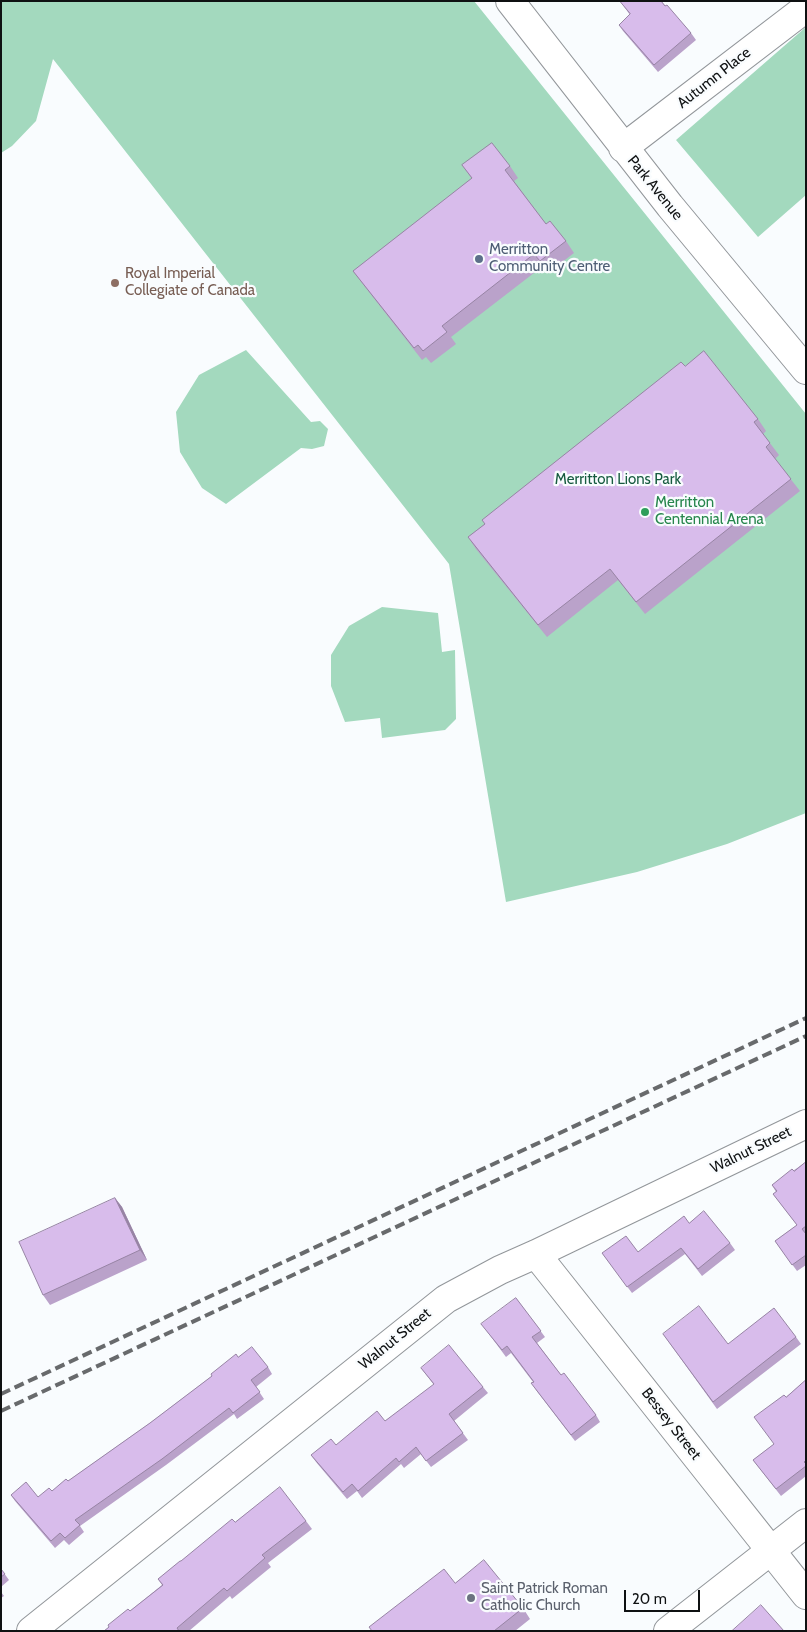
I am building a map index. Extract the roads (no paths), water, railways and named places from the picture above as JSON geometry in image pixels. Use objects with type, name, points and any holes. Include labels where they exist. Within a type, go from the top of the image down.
[{"type":"street","name":"Park Avenue","points":[[510,1],[623,148],[806,370]]},
{"type":"street","name":"Autumn Place","points":[[623,148],[806,8]]},
{"type":"street","name":"Walnut Street","points":[[32,1631],[446,1299],[500,1270],[806,1124]]},
{"type":"street","name":"Bessey Street","points":[[536,1254],[806,1595]]},
{"type":"street","points":[[668,1631],[806,1523]]},
{"type":"railway","points":[[1,1394],[806,1018]]},
{"type":"railway","points":[[1,1411],[806,1036]]},
{"type":"place","name":"Merritton Community Centre","points":[[479,259]]},
{"type":"place","name":"Royal Imperial Collegiate of Canada","points":[[115,283]]},
{"type":"place","name":"Merritton Centennial Arena","points":[[645,512]]},
{"type":"place","name":"Saint Patrick Roman Catholic Church","points":[[471,1598]]},
{"type":"park label","name":"Merritton Lions Park","points":[[618,480]]}]
